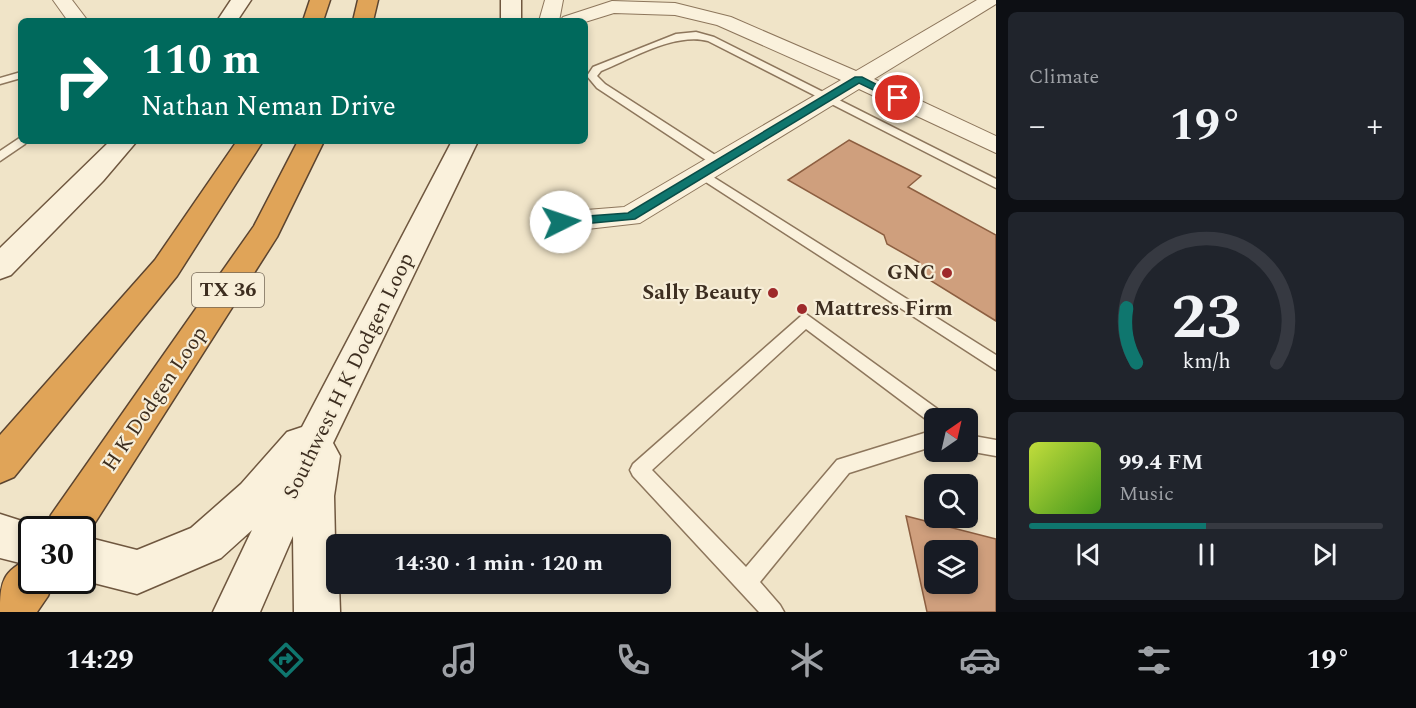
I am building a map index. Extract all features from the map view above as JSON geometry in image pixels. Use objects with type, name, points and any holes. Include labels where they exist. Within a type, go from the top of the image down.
[{"type":"highway","points":[[314,18],[320,0]]},
{"type":"highway","points":[[364,18],[369,0]]},
{"type":"highway","name":"TX 36","points":[[0,464],[165,268],[248,144]]},
{"type":"highway","name":"H K Dodgen Loop","points":[[76,516],[267,231],[310,144]]},
{"type":"highway","points":[[9,612],[22,594]]},
{"type":"main road","points":[[229,18],[241,0]]},
{"type":"main road","points":[[511,0],[511,18]]},
{"type":"main road","points":[[0,267],[121,144]]},
{"type":"main road","name":"Southwest H K Dodgen Loop","points":[[236,612],[329,410],[464,144]]},
{"type":"main road","points":[[96,562],[137,572],[206,543],[256,498],[329,410]]},
{"type":"main road","points":[[317,612],[313,496],[329,410]]},
{"type":"main road","points":[[0,536],[18,540]]},
{"type":"street","points":[[62,0],[76,18]]},
{"type":"street","points":[[550,18],[554,0]]},
{"type":"street","points":[[705,0],[781,25],[996,145]]},
{"type":"street","points":[[561,222],[630,216],[993,0]]},
{"type":"street","points":[[579,18],[612,7],[675,9],[724,21],[797,51],[867,74],[996,124]]},
{"type":"lane","points":[[996,184],[711,39],[696,35],[679,36],[597,69],[592,76],[601,86],[710,168],[996,363]]},
{"type":"lane","points":[[0,81],[18,77]]},
{"type":"lane","points":[[0,157],[18,143]]},
{"type":"lane","points":[[773,612],[639,470],[806,320],[924,408]]},
{"type":"lane","points":[[747,582],[843,466],[924,441]]},
{"type":"lane","points":[[978,444],[996,447]]},
{"type":"building","points":[[849,140],[921,176],[908,187],[996,235],[996,321],[915,271],[919,262],[887,244],[884,235],[788,180]]},
{"type":"building","points":[[906,516],[924,521],[924,528],[953,528],[996,539],[996,612],[927,612]]},
{"type":"place","name":"GNC","points":[[947,273]]},
{"type":"place","name":"Sally Beauty","points":[[773,293]]},
{"type":"place","name":"Mattress Firm","points":[[802,309]]},
{"type":"route","points":[[561,222],[630,216],[859,79],[898,98]]}]
